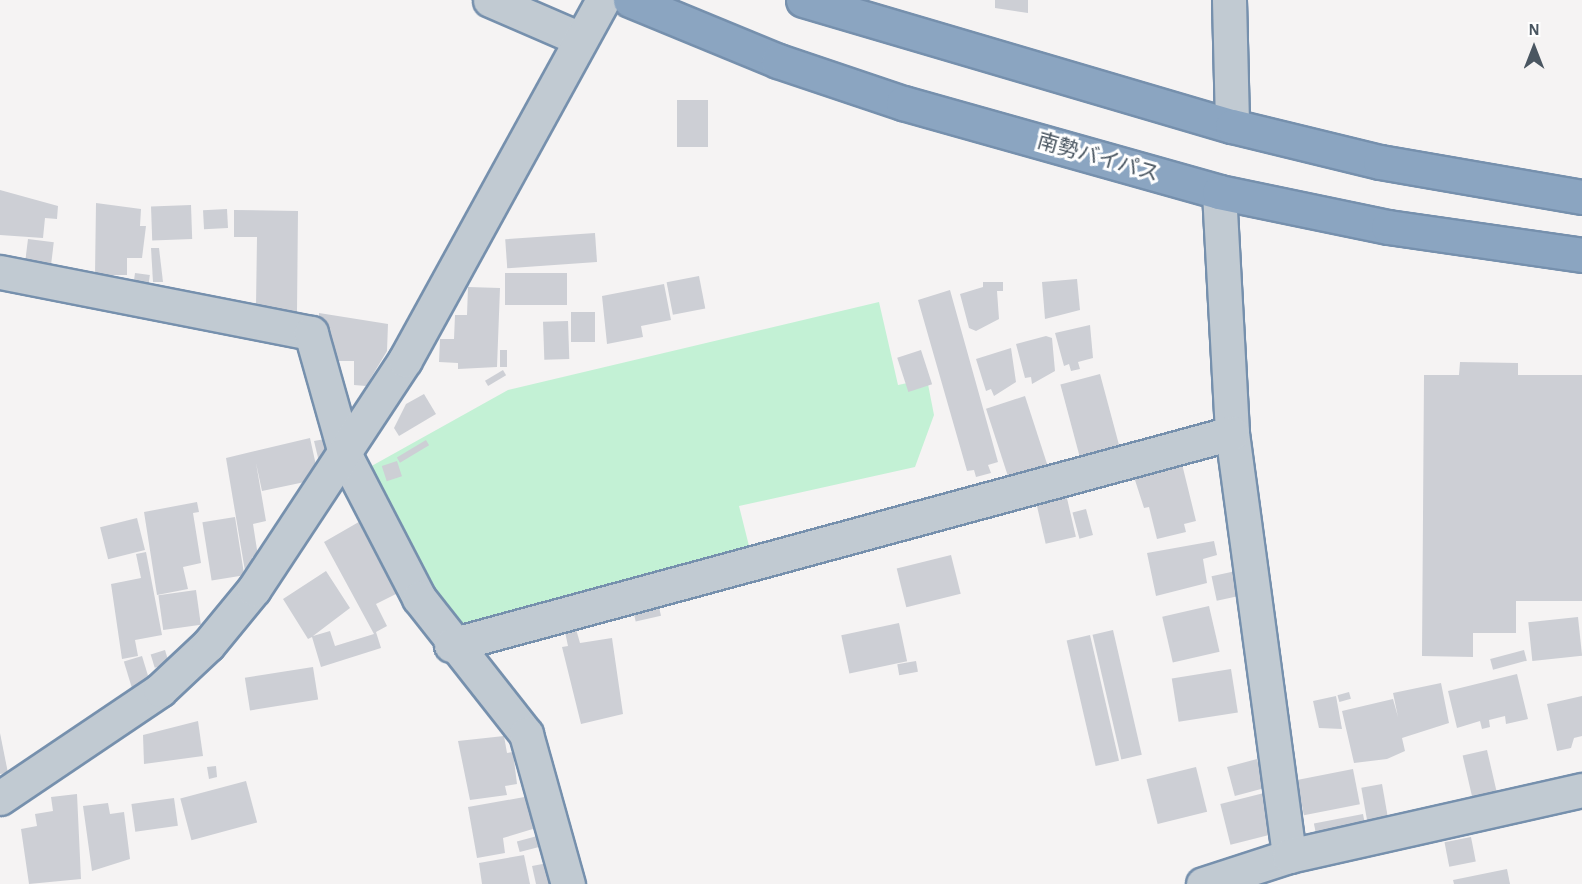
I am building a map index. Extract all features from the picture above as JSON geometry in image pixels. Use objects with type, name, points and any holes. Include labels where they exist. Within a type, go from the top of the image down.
[{"type":"highway","name":"南勢バイパス","points":[[630,0],[778,61],[903,103],[1219,192],[1388,227],[1582,255]]},
{"type":"highway","points":[[803,0],[1232,126],[1380,162],[1582,197]]},
{"type":"street","points":[[490,0],[580,39]]},
{"type":"street","points":[[0,798],[160,690],[208,645],[254,589],[346,457],[405,360],[603,0]]},
{"type":"street","points":[[1229,0],[1232,126]]},
{"type":"street","points":[[1219,192],[1232,433],[1289,856]]},
{"type":"street","points":[[0,272],[311,333],[346,457],[419,598],[451,645],[526,734],[568,884]]},
{"type":"street","points":[[451,645],[1232,433]]},
{"type":"street","points":[[1203,884],[1289,856],[1582,790]]},
{"type":"green space","points":[[879,302],[898,385],[927,379],[934,415],[915,467],[739,506],[750,550],[466,631],[446,619],[368,468],[508,390]]},
{"type":"building","points":[[995,0],[1028,0],[1028,13],[995,8]]},
{"type":"building","points":[[677,100],[708,100],[708,147],[677,147]]},
{"type":"building","points":[[0,190],[58,206],[57,219],[45,218],[43,238],[0,235]]},
{"type":"building","points":[[96,203],[141,209],[140,226],[146,226],[142,258],[127,258],[127,275],[95,275]]},
{"type":"building","points":[[191,205],[192,239],[152,240],[151,206]]},
{"type":"building","points":[[227,209],[228,228],[204,229],[203,210]]},
{"type":"building","points":[[234,210],[298,211],[297,312],[256,307],[257,237],[234,237]]},
{"type":"building","points":[[595,233],[597,262],[507,268],[505,239]]},
{"type":"building","points":[[28,239],[54,242],[51,268],[25,265]]},
{"type":"building","points":[[151,248],[159,248],[163,282],[153,282]]},
{"type":"building","points":[[135,273],[150,275],[148,285],[134,283]]},
{"type":"building","points":[[505,273],[567,273],[567,305],[505,305]]},
{"type":"building","points":[[699,276],[705,308],[673,315],[667,282]]},
{"type":"building","points":[[1077,279],[1080,310],[1045,319],[1042,282]]},
{"type":"building","points":[[983,282],[1003,282],[1003,291],[997,291],[999,319],[976,331],[969,328],[960,294],[983,287]]},
{"type":"building","points":[[664,284],[671,320],[641,326],[643,337],[607,344],[602,296]]},
{"type":"building","points":[[468,287],[500,288],[497,367],[458,369],[458,363],[439,362],[440,339],[454,339],[455,315],[467,315]]},
{"type":"building","points":[[950,290],[998,462],[988,465],[991,473],[976,477],[974,470],[967,471],[918,300]]},
{"type":"building","points":[[571,312],[595,312],[595,342],[571,342]]},
{"type":"building","points":[[319,313],[388,324],[387,351],[366,386],[354,385],[354,361],[334,361],[330,328],[319,328]]},
{"type":"building","points":[[568,321],[569,359],[544,360],[543,322]]},
{"type":"building","points":[[1090,325],[1093,358],[1078,362],[1080,369],[1071,371],[1069,364],[1064,366],[1055,333]]},
{"type":"building","points":[[1046,336],[1052,338],[1055,371],[1032,384],[1031,377],[1025,378],[1016,344]]},
{"type":"building","points":[[1011,348],[1016,382],[994,396],[991,389],[986,391],[976,359]]},
{"type":"building","points":[[500,350],[507,350],[507,367],[500,367]]},
{"type":"building","points":[[921,350],[932,384],[908,392],[897,358]]},
{"type":"building","points":[[1460,362],[1518,363],[1518,375],[1582,375],[1582,601],[1516,601],[1516,633],[1473,633],[1473,657],[1422,656],[1424,375],[1459,375]]},
{"type":"building","points":[[503,370],[506,375],[488,386],[485,381]]},
{"type":"building","points":[[1100,374],[1120,450],[1081,461],[1060,385]]},
{"type":"building","points":[[424,394],[436,414],[399,436],[394,428],[406,404]]},
{"type":"building","points":[[1025,396],[1049,470],[1010,483],[986,409]]},
{"type":"building","points":[[310,438],[319,479],[262,491],[256,463],[266,521],[253,524],[258,556],[252,557],[254,569],[245,571],[226,458]]},
{"type":"building","points":[[325,439],[329,464],[320,466],[314,441]]},
{"type":"building","points":[[426,440],[429,445],[400,463],[397,458]]},
{"type":"building","points":[[397,461],[402,476],[387,481],[382,466]]},
{"type":"building","points":[[1182,464],[1196,521],[1184,524],[1186,532],[1157,539],[1149,507],[1144,508],[1134,477]]},
{"type":"building","points":[[1066,494],[1076,537],[1046,544],[1036,501]]},
{"type":"building","points":[[197,502],[199,512],[193,513],[201,563],[183,567],[188,589],[157,595],[144,512]]},
{"type":"building","points":[[1086,509],[1093,535],[1079,539],[1072,513]]},
{"type":"building","points":[[235,517],[244,575],[212,580],[202,522]]},
{"type":"building","points":[[137,518],[145,550],[108,559],[100,527]]},
{"type":"building","points":[[364,519],[400,592],[376,604],[387,626],[376,632],[381,648],[321,667],[312,637],[308,639],[283,599],[326,571],[350,608],[313,636],[330,631],[335,646],[374,634],[324,542]]},
{"type":"building","points":[[1214,541],[1217,555],[1203,559],[1207,583],[1156,596],[1147,553]]},
{"type":"building","points":[[146,552],[162,635],[135,640],[138,656],[122,659],[111,584],[141,578],[136,554]]},
{"type":"building","points":[[951,555],[961,594],[906,607],[897,569]]},
{"type":"building","points":[[1236,571],[1241,595],[1217,601],[1212,576]]},
{"type":"building","points":[[196,590],[201,625],[163,630],[158,595]]},
{"type":"building","points":[[1209,606],[1220,652],[1173,663],[1162,617]]},
{"type":"building","points":[[659,607],[661,616],[636,622],[634,613]]},
{"type":"building","points":[[1578,617],[1582,656],[1532,661],[1528,622]]},
{"type":"building","points":[[899,623],[907,661],[849,673],[841,635]]},
{"type":"building","points":[[576,629],[580,643],[612,638],[623,714],[581,724],[562,647],[568,646],[565,632]]},
{"type":"building","points":[[1113,630],[1142,755],[1121,759],[1093,635]]},
{"type":"building","points":[[1090,635],[1119,761],[1096,766],[1067,640]]},
{"type":"building","points":[[165,650],[169,663],[155,668],[151,654]]},
{"type":"building","points":[[1524,650],[1527,661],[1493,670],[1490,659]]},
{"type":"building","points":[[142,656],[150,683],[132,688],[124,662]]},
{"type":"building","points":[[916,661],[918,672],[899,675],[897,664]]},
{"type":"building","points":[[313,667],[318,700],[250,710],[245,678]]},
{"type":"building","points":[[1231,669],[1238,712],[1179,722],[1172,678]]},
{"type":"building","points":[[1517,674],[1528,719],[1506,724],[1505,716],[1489,720],[1490,727],[1482,729],[1480,721],[1457,728],[1448,691]]},
{"type":"building","points":[[1441,683],[1449,723],[1402,738],[1405,751],[1387,759],[1354,763],[1342,711],[1393,699],[1398,717],[1393,693]]},
{"type":"building","points":[[1349,692],[1351,699],[1339,702],[1337,695]]},
{"type":"building","points":[[1336,696],[1342,729],[1319,728],[1313,701]]},
{"type":"building","points":[[1582,696],[1582,736],[1574,738],[1571,748],[1557,751],[1547,704]]},
{"type":"building","points":[[198,721],[203,756],[144,764],[143,735]]},
{"type":"building","points":[[0,733],[8,773],[0,774]]},
{"type":"building","points":[[504,736],[507,753],[513,752],[517,784],[505,786],[507,795],[470,800],[458,741]]},
{"type":"building","points":[[1487,750],[1498,796],[1473,801],[1463,756]]},
{"type":"building","points":[[1257,759],[1265,788],[1235,796],[1227,767]]},
{"type":"building","points":[[216,766],[217,777],[209,779],[207,767]]},
{"type":"building","points":[[1196,767],[1207,812],[1158,824],[1147,779]]},
{"type":"building","points":[[1353,769],[1360,804],[1304,815],[1297,780]]},
{"type":"building","points":[[246,781],[257,823],[191,840],[180,799]]},
{"type":"building","points":[[1382,784],[1389,823],[1368,827],[1361,788]]},
{"type":"building","points":[[1264,793],[1274,834],[1230,845],[1220,804]]},
{"type":"building","points":[[77,794],[81,879],[29,884],[21,829],[37,826],[35,814],[53,811],[51,797]]},
{"type":"building","points":[[530,796],[536,828],[503,838],[505,853],[477,858],[468,807]]},
{"type":"building","points":[[174,798],[178,826],[135,832],[131,804]]},
{"type":"building","points":[[108,803],[110,814],[124,812],[130,859],[92,871],[83,806]]},
{"type":"building","points":[[1363,814],[1366,829],[1317,838],[1314,824]]},
{"type":"building","points":[[541,835],[544,846],[520,852],[517,841]]},
{"type":"building","points":[[1471,837],[1476,862],[1449,867],[1444,842]]},
{"type":"building","points":[[524,855],[530,884],[482,884],[479,863]]},
{"type":"building","points":[[553,862],[557,884],[536,884],[532,866]]},
{"type":"building","points":[[1507,869],[1510,884],[1454,884],[1453,880]]}]
